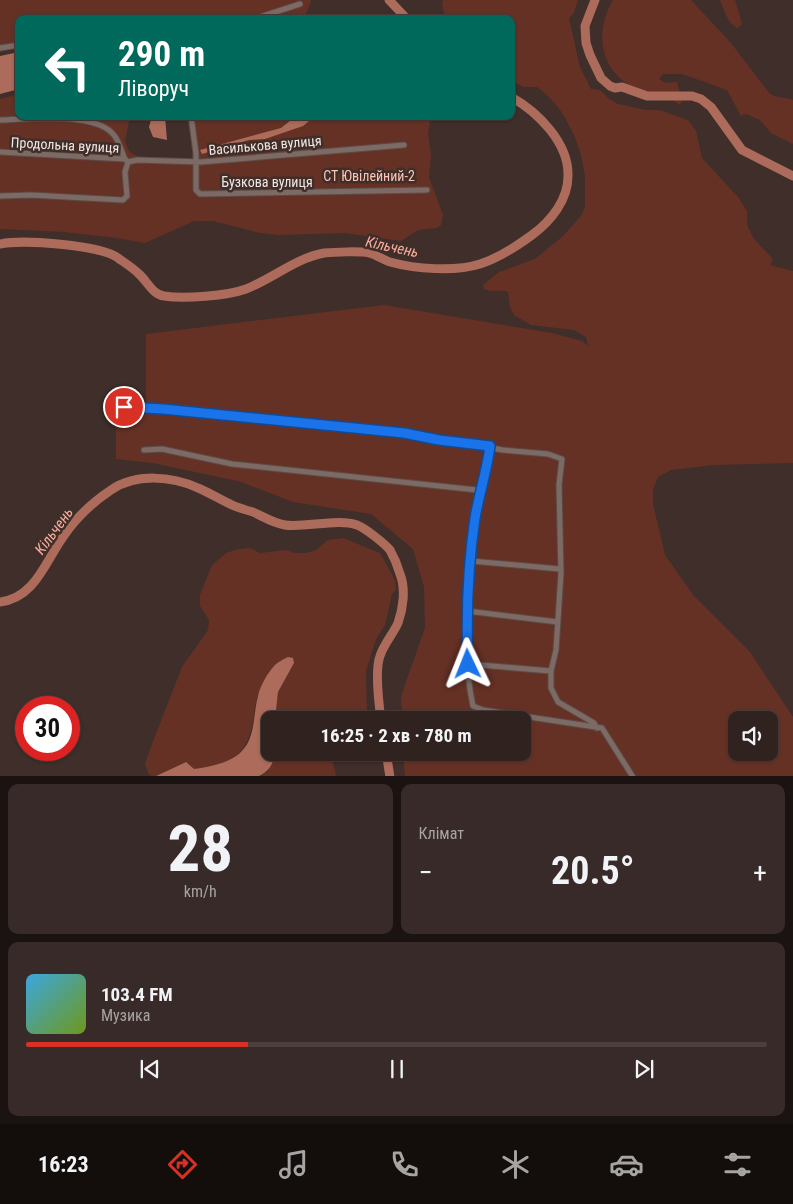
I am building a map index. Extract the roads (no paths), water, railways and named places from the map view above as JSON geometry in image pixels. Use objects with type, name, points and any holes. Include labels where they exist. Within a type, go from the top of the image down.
[{"type":"street","points":[[266,15],[300,4]]},
{"type":"street","points":[[0,48],[15,46]]},
{"type":"street","points":[[0,120],[15,119]]},
{"type":"street","points":[[0,196],[31,195],[123,200],[127,196],[126,161],[113,133],[90,121],[75,120]]},
{"type":"street","points":[[191,120],[196,162]]},
{"type":"street","name":"Василькова вулиця","points":[[126,161],[196,162],[404,144]]},
{"type":"street","name":"Продольна вулиця","points":[[0,152],[126,161]]},
{"type":"street","name":"Бузкова вулиця","points":[[196,162],[196,190],[200,194],[427,190]]},
{"type":"street","points":[[124,407],[163,409],[404,433],[439,440],[490,446],[503,450],[548,454],[562,459],[559,484],[560,569],[558,622],[556,650],[550,672],[551,688],[558,702],[594,723],[597,728]]},
{"type":"street","points":[[490,446],[471,545],[466,629],[468,685],[473,706],[483,710],[602,728],[633,776]]},
{"type":"street","points":[[144,450],[162,449],[232,464],[472,488],[480,492]]},
{"type":"street","points":[[471,560],[560,569]]},
{"type":"street","points":[[468,611],[558,622]]},
{"type":"street","points":[[468,664],[550,672]]},
{"type":"waterway","name":"Кільчень","points":[[389,0],[403,15]]},
{"type":"waterway","name":"Кільчень","points":[[595,0],[585,26],[586,43],[601,78],[615,88],[622,87],[647,96],[692,96],[701,99],[711,107],[742,150],[793,176]]},
{"type":"waterway","name":"Кільчень","points":[[0,244],[25,242],[60,244],[109,253],[134,270],[157,293],[172,297],[205,296],[246,289],[304,259],[324,253],[365,252],[390,262],[423,268],[447,269],[480,264],[508,251],[546,223],[562,202],[567,185],[567,164],[558,140],[541,120],[515,99]]},
{"type":"waterway","name":"Кільчень","points":[[0,602],[22,594],[31,586],[68,530],[91,505],[111,490],[131,481],[154,478],[188,484],[232,505],[285,525],[341,522],[357,525],[365,529],[390,550],[403,586],[402,605],[398,623],[380,656],[378,687],[380,711]]},
{"type":"waterway","name":"Кільчень","points":[[387,761],[390,776]]},
{"type":"park label","name":"СT Ювілейний-2","points":[[369,176]]}]
